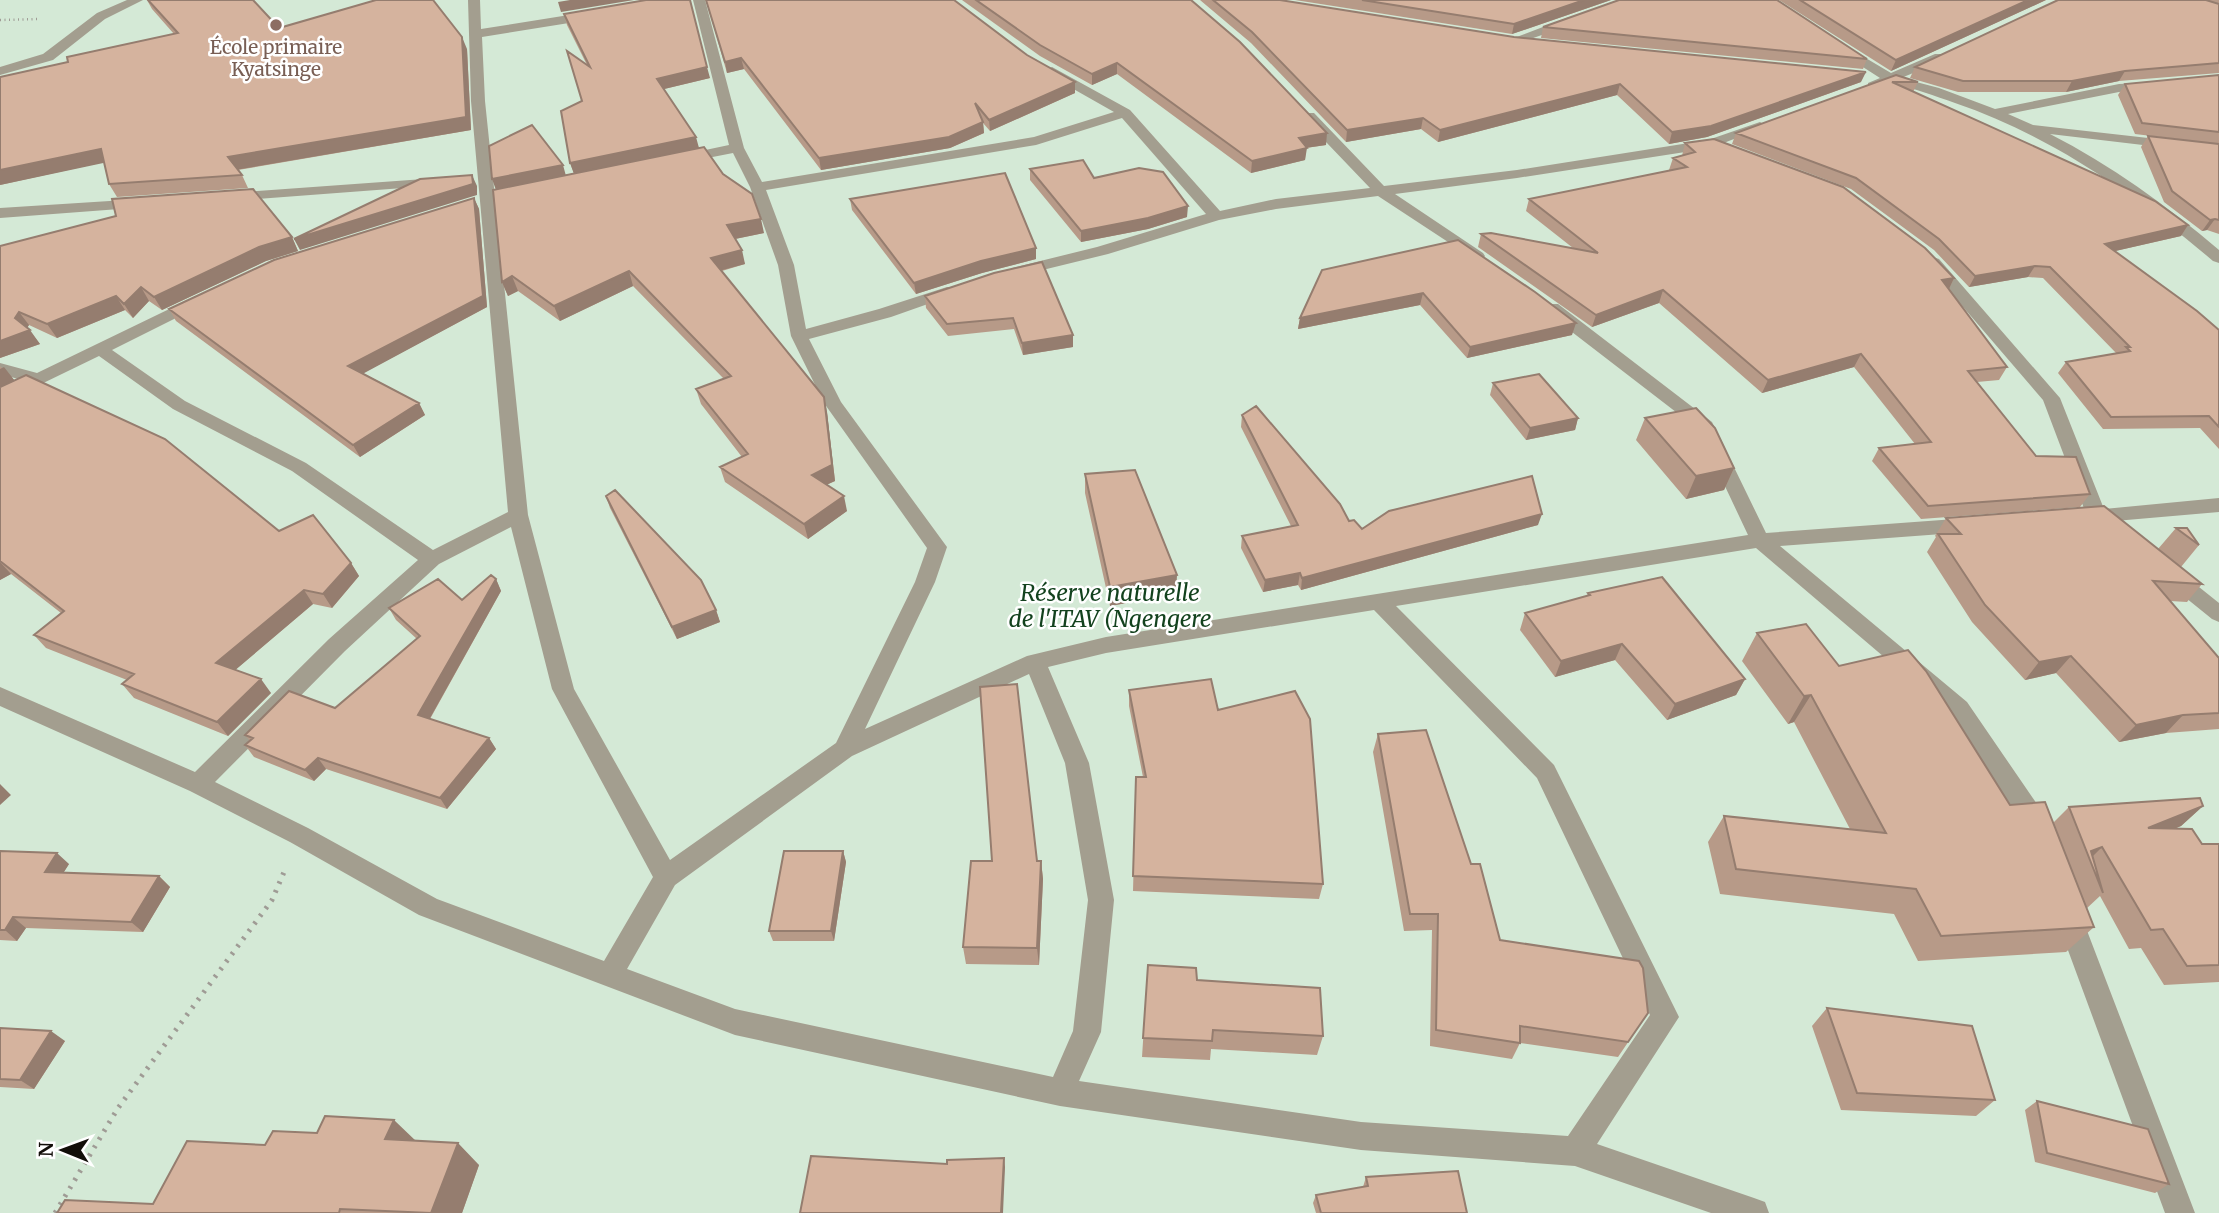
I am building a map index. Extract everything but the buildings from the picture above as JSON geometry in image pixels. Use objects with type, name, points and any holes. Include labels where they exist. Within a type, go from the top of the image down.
[{"type":"street","points":[[0,71],[48,57],[101,16],[137,0]]},
{"type":"street","points":[[474,0],[478,101],[472,179],[489,200],[517,515],[563,689],[666,877]]},
{"type":"street","points":[[699,0],[737,148],[757,187],[786,265],[799,336],[833,403],[937,547],[925,582],[844,749]]},
{"type":"street","points":[[475,34],[612,12]]},
{"type":"street","points":[[1539,44],[1505,40],[1586,15]]},
{"type":"street","points":[[1835,43],[1891,79]]},
{"type":"street","points":[[1852,93],[1891,79],[1952,51]]},
{"type":"street","points":[[1034,61],[1125,113],[1216,216]]},
{"type":"street","points":[[1864,77],[1891,79],[1998,112],[2099,166],[2198,239],[2219,258]]},
{"type":"street","points":[[1998,112],[2119,88],[2169,84]]},
{"type":"street","points":[[1299,105],[1381,191],[1494,268]]},
{"type":"street","points":[[757,187],[1036,141],[1125,113]]},
{"type":"street","points":[[1001,275],[1102,251],[1216,216],[1276,204],[1517,174],[1711,144],[1775,121]]},
{"type":"street","points":[[2025,126],[2219,150]]},
{"type":"street","points":[[1711,144],[1735,153]]},
{"type":"street","points":[[672,161],[737,148]]},
{"type":"street","points":[[218,198],[472,179]]},
{"type":"street","points":[[0,213],[151,203]]},
{"type":"street","points":[[1916,248],[1968,299],[2051,398],[2097,516],[2118,532]]},
{"type":"street","points":[[799,336],[885,313],[963,287]]},
{"type":"street","points":[[0,398],[211,295]]},
{"type":"street","points":[[1539,298],[1706,426],[1760,540],[1959,708],[2032,817],[2042,843]]},
{"type":"street","points":[[99,348],[179,405],[299,467],[432,559]]},
{"type":"street","points":[[0,368],[37,379]]},
{"type":"street","points":[[2070,518],[2219,505]]},
{"type":"street","points":[[198,785],[337,645],[432,559],[517,515]]},
{"type":"street","points":[[611,974],[666,877],[844,749],[1035,662],[1106,645],[1760,540],[1990,524]]},
{"type":"street","points":[[2158,565],[2219,614]]},
{"type":"street","points":[[1377,600],[1546,772],[1665,1017],[1575,1151]]},
{"type":"street","points":[[1035,662],[1077,763],[1101,900],[1087,1032],[1060,1092]]},
{"type":"street","points":[[0,696],[198,785],[299,835],[428,907],[735,1021],[1060,1092],[1361,1136],[1575,1151],[1754,1213]]},
{"type":"street","points":[[2061,894],[2180,1213]]},
{"type":"path","points":[[55,1213],[118,1108],[272,900],[299,835]]},
{"type":"green space","name":"Réserve naturelle de l'ITAV (Ngengere","points":[[0,0],[2219,0],[2219,1213],[0,1213]]},
{"type":"place","name":"École primaire Kyatsinge","points":[[276,25]]}]
